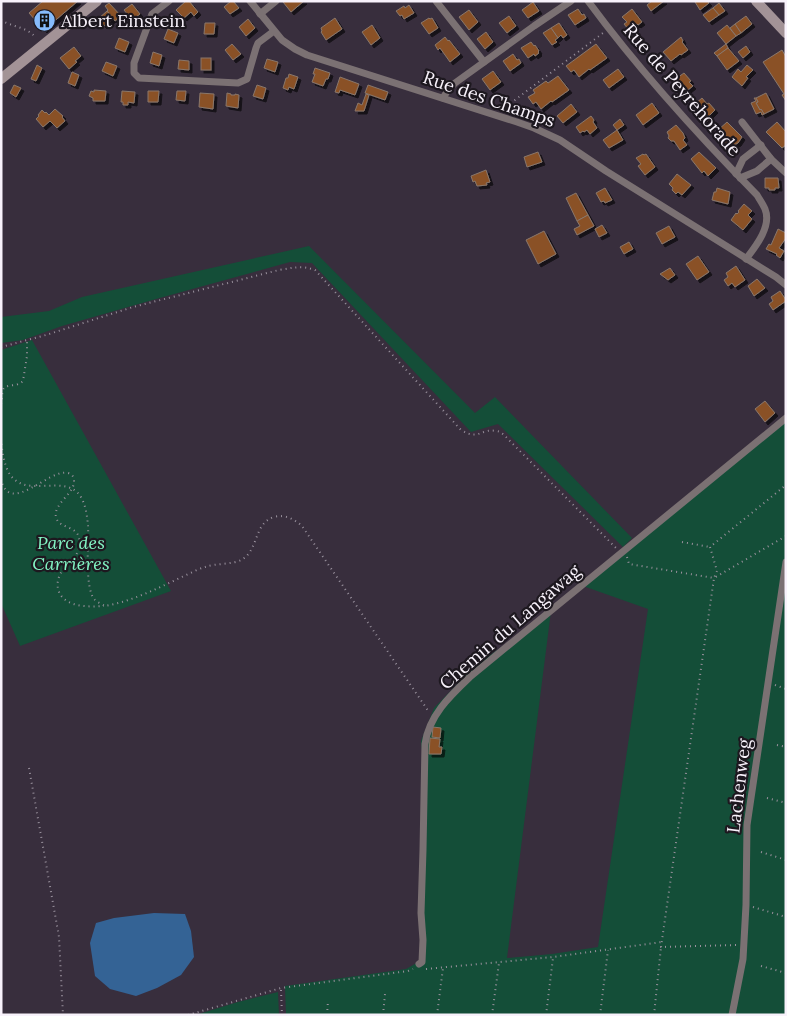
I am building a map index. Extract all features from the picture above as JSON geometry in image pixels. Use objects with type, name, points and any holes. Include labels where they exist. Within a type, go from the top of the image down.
[{"type":"main road","points":[[1,79],[97,1]]},
{"type":"main road","points":[[756,1],[786,33]]},
{"type":"street","points":[[168,1],[152,14],[134,63],[134,73],[139,78],[238,83],[247,79],[258,43],[274,31]]},
{"type":"street","name":"Rue des Champs","points":[[250,1],[288,45],[307,55],[534,128],[560,140],[786,285]]},
{"type":"street","points":[[260,14],[276,1]]},
{"type":"street","points":[[436,1],[484,62]]},
{"type":"street","points":[[443,98],[455,83],[571,1]]},
{"type":"street","name":"Rue de Peyrehorade","points":[[588,1],[608,29],[661,92],[757,195],[765,208],[767,220],[764,230],[746,259]]},
{"type":"street","name":"Rue de Peyrehorade","points":[[742,122],[771,158],[786,173]]},
{"type":"street","name":"Rue de Peyrehorade","points":[[738,176],[743,159],[760,145]]},
{"type":"street","name":"Rue de Peyrehorade","points":[[738,176],[757,171],[771,158]]},
{"type":"street","name":"Chemin du Langawag","points":[[420,964],[422,962],[423,940],[421,913],[424,744],[433,719],[455,691],[471,676],[786,418]]},
{"type":"street","name":"Lachenweg","points":[[732,1015],[743,959],[747,825],[786,562]]},
{"type":"path","points":[[1,20],[31,32],[42,45]]},
{"type":"path","points":[[498,116],[507,106],[608,29]]},
{"type":"path","points":[[1,347],[142,305],[279,270],[300,267],[308,268],[315,270],[461,430],[467,434],[474,435],[493,430],[506,437],[623,551],[629,564],[714,578],[786,536]]},
{"type":"path","points":[[1,404],[3,402],[2,392],[6,387],[23,382],[28,340]]},
{"type":"path","points":[[1,439],[7,469],[19,483],[27,486],[61,486],[72,488],[81,498],[86,510],[88,525],[88,566],[91,593],[95,600],[104,606]]},
{"type":"path","points":[[1,480],[3,486],[15,494],[22,493],[60,472],[72,474],[74,483],[58,506],[56,517],[60,522],[76,531],[80,540],[80,546],[75,556],[61,572],[58,578],[58,587],[59,593],[67,601],[81,606],[104,606],[132,600],[206,566],[243,559],[253,547],[263,523],[272,517],[282,516],[290,518],[302,526],[433,719]]},
{"type":"path","points":[[682,542],[710,547],[786,485]]},
{"type":"path","points":[[654,1015],[661,947],[714,578],[717,571],[710,547]]},
{"type":"path","points":[[768,683],[786,689]]},
{"type":"path","points":[[778,744],[786,747]]},
{"type":"path","points":[[29,768],[59,937],[63,1015]]},
{"type":"path","points":[[767,798],[786,803]]},
{"type":"path","points":[[761,852],[786,860]]},
{"type":"path","points":[[746,905],[786,917]]},
{"type":"path","points":[[188,1015],[281,988],[412,970],[553,957],[662,942]]},
{"type":"path","points":[[661,947],[744,945]]},
{"type":"path","points":[[600,1015],[608,949]]},
{"type":"path","points":[[546,1015],[553,957]]},
{"type":"path","points":[[492,1015],[499,962]]},
{"type":"path","points":[[412,970],[420,964]]},
{"type":"path","points":[[761,966],[786,973]]},
{"type":"path","points":[[437,1015],[443,968]]},
{"type":"path","points":[[281,988],[282,1015]]},
{"type":"path","points":[[382,1015],[386,994]]},
{"type":"path","points":[[327,1015],[328,1001]]},
{"type":"green space","points":[[309,246],[475,413],[495,397],[632,538],[623,547],[498,424],[471,432],[312,263],[290,262],[62,326],[23,340],[1,343],[1,317],[49,311],[82,297]]},
{"type":"green space","name":"Parc des Carrières","points":[[32,340],[171,591],[20,646],[1,603],[1,350]]},
{"type":"green space","points":[[786,418],[786,1015],[286,1015],[285,986],[406,969],[422,960],[424,770],[421,741],[434,708],[475,666],[551,611],[507,958],[598,947],[648,609],[583,586]]},
{"type":"green space","points":[[278,992],[279,1015],[199,1014],[238,1002]]},
{"type":"water","points":[[154,913],[185,914],[191,931],[194,957],[181,975],[157,988],[136,996],[110,989],[95,976],[90,943],[96,923],[114,918]]},
{"type":"building","name":"Albert Einstein","points":[[43,1],[78,1],[44,30],[29,13]]},
{"type":"building","points":[[186,1],[189,1],[198,12],[194,16],[191,12],[184,18],[176,10]]},
{"type":"building","points":[[231,1],[239,8],[230,14],[224,7]]},
{"type":"building","points":[[283,1],[304,1],[291,12]]},
{"type":"building","points":[[652,1],[664,1],[651,11],[647,5]]},
{"type":"building","points":[[696,1],[707,1],[709,3],[700,10]]},
{"type":"building","points":[[533,2],[539,11],[528,18],[522,10]]},
{"type":"building","points":[[109,3],[121,16],[115,21],[105,6]]},
{"type":"building","points":[[719,3],[725,11],[719,15],[713,8]]},
{"type":"building","points":[[132,4],[140,14],[132,20],[124,10]]},
{"type":"building","points":[[409,5],[414,13],[404,19],[396,11]]},
{"type":"building","points":[[713,8],[719,15],[709,22],[703,15]]},
{"type":"building","points":[[578,9],[586,18],[575,25],[568,15]]},
{"type":"building","points":[[632,9],[642,22],[629,30],[624,24],[627,22],[622,17]]},
{"type":"building","points":[[469,10],[478,22],[469,30],[459,17]]},
{"type":"building","points":[[107,11],[113,19],[104,26],[98,19]]},
{"type":"building","points":[[509,16],[516,26],[507,33],[499,23]]},
{"type":"building","points":[[746,16],[752,24],[741,33],[735,24]]},
{"type":"building","points":[[335,18],[342,29],[326,40],[321,32],[321,28]]},
{"type":"building","points":[[432,18],[438,28],[429,34],[421,23]]},
{"type":"building","points":[[248,19],[255,28],[246,36],[239,27]]},
{"type":"building","points":[[205,23],[215,23],[214,34],[204,34]]},
{"type":"building","points":[[559,23],[567,35],[563,38],[561,35],[558,38],[551,28]]},
{"type":"building","points":[[735,24],[741,33],[736,36],[730,28]]},
{"type":"building","points":[[372,25],[380,38],[371,45],[362,32]]},
{"type":"building","points":[[727,25],[736,36],[726,44],[717,33]]},
{"type":"building","points":[[551,28],[558,38],[555,40],[557,42],[552,45],[543,33]]},
{"type":"building","points":[[168,29],[178,33],[174,43],[164,39]]},
{"type":"building","points":[[486,32],[493,42],[485,49],[477,39]]},
{"type":"building","points":[[445,37],[460,54],[450,62],[440,48],[438,50],[435,45]]},
{"type":"building","points":[[681,37],[688,50],[671,61],[663,52]]},
{"type":"building","points":[[119,38],[129,42],[125,52],[115,48]]},
{"type":"building","points":[[531,42],[539,53],[528,58],[521,48]]},
{"type":"building","points":[[232,44],[241,54],[233,60],[225,50]]},
{"type":"building","points":[[596,44],[607,58],[579,77],[574,70],[571,72],[566,66]]},
{"type":"building","points":[[726,44],[728,48],[717,56],[714,53]]},
{"type":"building","points":[[746,46],[750,52],[743,58],[738,52]]},
{"type":"building","points":[[74,47],[81,56],[69,69],[60,58]]},
{"type":"building","points":[[728,48],[739,61],[727,70],[717,56]]},
{"type":"building","points":[[782,50],[786,57],[786,101],[782,95],[784,94],[763,62]]},
{"type":"building","points":[[153,52],[162,55],[159,66],[150,63]]},
{"type":"building","points":[[513,54],[521,63],[510,71],[503,61]]},
{"type":"building","points":[[201,58],[211,58],[211,70],[201,70]]},
{"type":"building","points":[[267,59],[278,62],[275,72],[264,68]]},
{"type":"building","points":[[179,60],[189,61],[189,70],[178,69]]},
{"type":"building","points":[[106,62],[117,66],[113,76],[102,71]]},
{"type":"building","points":[[37,65],[42,68],[36,81],[31,79]]},
{"type":"building","points":[[747,65],[753,70],[746,77],[748,78],[742,86],[732,77],[738,69],[741,72]]},
{"type":"building","points":[[315,68],[330,73],[323,86],[312,82]]},
{"type":"building","points":[[618,69],[624,77],[609,88],[603,80]]},
{"type":"building","points":[[493,71],[501,82],[490,90],[482,79]]},
{"type":"building","points":[[72,72],[79,75],[75,86],[68,83]]},
{"type":"building","points":[[684,73],[693,86],[683,94],[674,80]]},
{"type":"building","points":[[289,74],[298,77],[294,89],[289,87],[288,90],[283,88]]},
{"type":"building","points":[[558,76],[569,90],[541,109],[536,102],[533,104],[528,97],[535,93],[533,90],[546,81],[548,83]]},
{"type":"building","points":[[340,77],[359,84],[355,95],[340,90],[339,93],[335,92]]},
{"type":"building","points":[[14,85],[21,88],[16,97],[10,93]]},
{"type":"building","points":[[257,85],[266,88],[263,99],[253,96]]},
{"type":"building","points":[[368,85],[388,92],[385,100],[365,93]]},
{"type":"building","points":[[94,90],[106,91],[105,101],[93,101],[93,98],[89,96],[91,91],[94,92]]},
{"type":"building","points":[[122,91],[135,92],[134,103],[128,102],[128,105],[123,105],[123,102],[121,102]]},
{"type":"building","points":[[148,91],[159,91],[158,102],[148,102]]},
{"type":"building","points":[[177,91],[186,91],[185,101],[176,100]]},
{"type":"building","points":[[200,93],[214,94],[213,109],[199,107]]},
{"type":"building","points":[[227,93],[239,95],[238,108],[226,106]]},
{"type":"building","points":[[766,93],[774,109],[764,114],[756,103],[758,102],[756,98]]},
{"type":"building","points":[[366,94],[369,95],[364,111],[355,111],[358,103],[362,105]]},
{"type":"building","points":[[702,98],[715,110],[708,117],[710,118],[707,122],[701,116],[700,110],[695,104]]},
{"type":"building","points":[[754,98],[756,98],[758,102],[756,103],[764,114],[762,115],[761,112],[756,114],[751,103],[756,101]]},
{"type":"building","points":[[652,103],[659,113],[643,125],[636,115]]},
{"type":"building","points":[[571,104],[577,112],[563,123],[557,116]]},
{"type":"building","points":[[55,109],[63,116],[65,121],[57,128],[50,121],[43,127],[36,119],[38,115],[42,110],[49,115]]},
{"type":"building","points":[[591,116],[597,128],[590,134],[587,130],[580,133],[576,127]]},
{"type":"building","points":[[620,119],[624,125],[617,130],[613,125]]},
{"type":"building","points":[[727,122],[742,137],[734,145],[732,143],[728,146],[721,139],[724,136],[718,130]]},
{"type":"building","points":[[777,122],[786,132],[786,145],[782,148],[766,132]]},
{"type":"building","points":[[676,125],[683,133],[685,138],[683,140],[687,145],[680,150],[674,141],[668,138],[667,132]]},
{"type":"building","points":[[617,130],[623,140],[609,148],[603,140]]},
{"type":"building","points":[[538,152],[542,162],[527,167],[524,157]]},
{"type":"building","points":[[699,152],[716,168],[708,176],[704,171],[702,173],[691,159]]},
{"type":"building","points":[[646,154],[655,167],[645,175],[638,166],[641,164],[636,158]]},
{"type":"building","points":[[486,170],[490,182],[486,183],[487,185],[477,186],[471,176]]},
{"type":"building","points":[[677,174],[691,185],[682,195],[678,192],[676,194],[669,184]]},
{"type":"building","points":[[765,178],[778,178],[779,188],[769,190],[769,188],[765,188]]},
{"type":"building","points":[[605,188],[612,200],[605,203],[604,201],[601,202],[596,193]]},
{"type":"building","points":[[717,188],[730,192],[728,204],[712,200]]},
{"type":"building","points":[[576,193],[588,215],[577,221],[566,198]]},
{"type":"building","points":[[744,204],[752,211],[748,215],[752,219],[743,230],[731,220]]},
{"type":"building","points":[[588,215],[594,226],[577,235],[574,229],[580,226],[577,221]]},
{"type":"building","points":[[602,225],[607,233],[599,237],[595,229]]},
{"type":"building","points":[[669,226],[675,237],[662,244],[656,233]]},
{"type":"building","points":[[778,229],[786,233],[786,238],[779,248],[784,251],[780,258],[777,254],[766,249],[769,244],[771,245]]},
{"type":"building","points":[[544,231],[556,254],[538,264],[526,240]]},
{"type":"building","points":[[629,242],[633,249],[624,254],[620,247]]},
{"type":"building","points":[[698,256],[709,272],[697,280],[686,264]]},
{"type":"building","points":[[736,266],[745,280],[735,287],[732,283],[728,286],[724,280],[728,277],[726,273]]},
{"type":"building","points":[[670,268],[675,275],[668,280],[660,274]]},
{"type":"building","points":[[757,279],[765,288],[754,296],[748,286]]},
{"type":"building","points":[[780,291],[786,301],[773,310],[769,304],[773,301],[771,297]]},
{"type":"building","points":[[765,401],[775,413],[765,422],[755,409]]},
{"type":"building","points":[[433,727],[441,728],[440,738],[432,737]]},
{"type":"building","points":[[430,738],[440,739],[439,747],[442,747],[441,754],[429,754]]},
{"type":"place","name":"Albert Einstein","points":[[45,21]]}]
